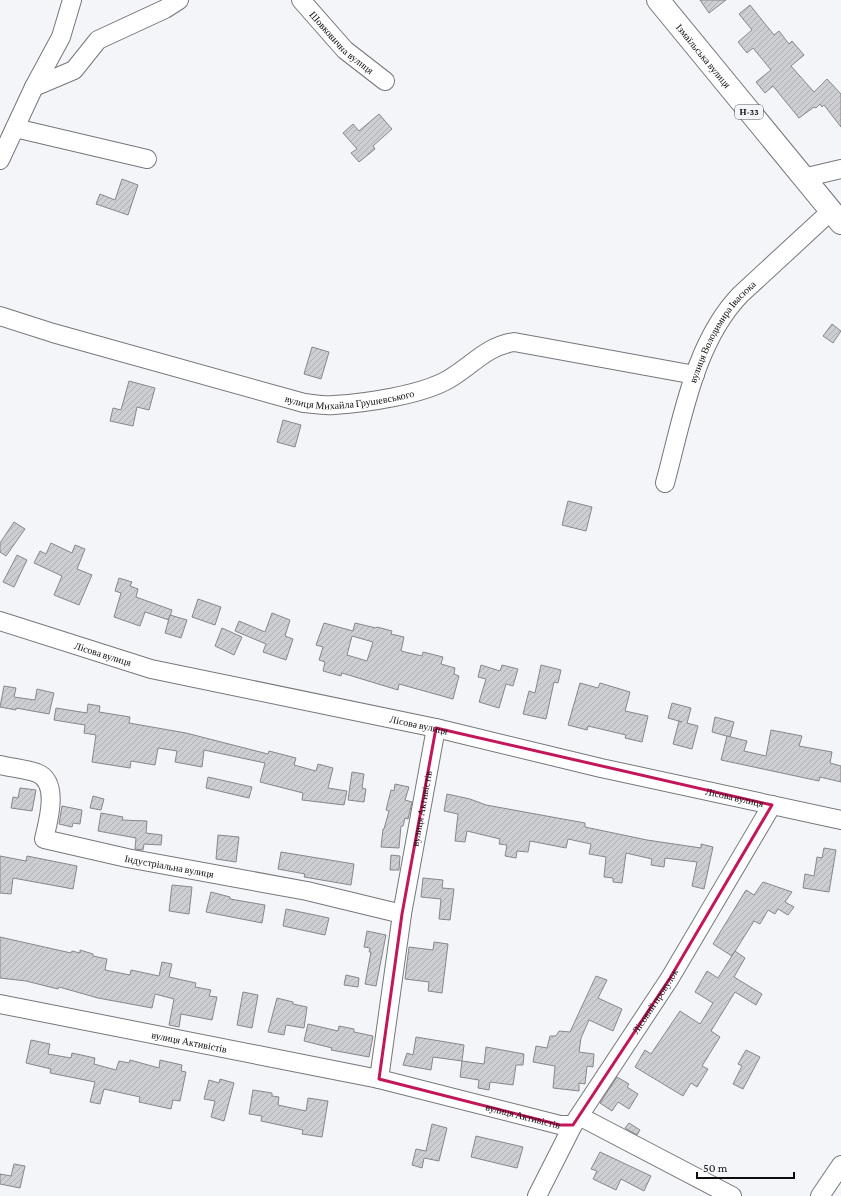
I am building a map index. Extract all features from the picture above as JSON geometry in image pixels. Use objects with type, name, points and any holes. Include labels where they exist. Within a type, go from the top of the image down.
[{"type":"main road","name":"Ізмаїльська вулиця","points":[[658,0],[836,217]]},
{"type":"street","points":[[0,160],[34,87],[61,37],[72,0]]},
{"type":"street","points":[[34,87],[47,80],[74,70],[98,40],[119,28],[165,9],[178,0]]},
{"type":"street","name":"Шовковична вулиця","points":[[301,0],[345,50],[386,81]]},
{"type":"street","points":[[15,128],[147,159]]},
{"type":"street","points":[[803,178],[841,168]]},
{"type":"street","name":"вулиця Володимира Івасюка","points":[[665,483],[695,375],[715,326],[727,308],[836,217]]},
{"type":"street","name":"вулиця Михайла Грушевського","points":[[0,316],[53,333],[304,403],[334,405],[393,397],[435,386],[450,379],[487,351],[501,345],[514,342],[695,375]]},
{"type":"street","name":"Лісова вулиця","points":[[0,621],[151,668],[436,728],[609,769],[841,820]]},
{"type":"street","name":"вулиця Активістів","points":[[379,1079],[402,914],[436,728]]},
{"type":"street","name":"Індустріальна вулиця","points":[[0,765],[38,774],[50,786],[51,813],[44,839],[127,858],[307,890],[402,914]]},
{"type":"street","name":"Лісовий провулок","points":[[537,1196],[576,1121],[670,978],[772,806]]},
{"type":"street","name":"вулиця Активістів","points":[[0,1004],[379,1079],[560,1125],[576,1121]]},
{"type":"street","points":[[576,1121],[732,1196]]},
{"type":"street","points":[[820,1196],[841,1165]]},
{"type":"highlighted area","points":[[436,728],[772,805],[670,978],[573,1125],[560,1125],[379,1079],[402,914]]},
{"type":"building","points":[[700,0],[726,0],[709,13]]},
{"type":"building","points":[[750,5],[774,35],[779,31],[789,44],[792,41],[804,55],[791,66],[814,92],[827,79],[841,94],[841,127],[824,105],[822,107],[820,104],[799,118],[773,86],[765,93],[756,82],[771,70],[753,48],[747,53],[738,42],[752,30],[739,14]]},
{"type":"building","points":[[379,114],[392,129],[373,146],[375,149],[359,162],[351,153],[357,149],[343,133],[353,124],[359,131]]},
{"type":"building","points":[[122,179],[138,185],[128,215],[96,204],[100,194],[115,200]]},
{"type":"building","points":[[832,324],[841,331],[833,343],[823,336]]},
{"type":"building","points":[[312,347],[329,352],[321,379],[304,374]]},
{"type":"building","points":[[129,381],[155,388],[149,410],[137,407],[133,426],[110,421],[113,408],[121,410]]},
{"type":"building","points":[[283,420],[301,425],[295,447],[277,442]]},
{"type":"building","points":[[568,501],[592,507],[586,531],[562,525]]},
{"type":"building","points":[[14,522],[25,529],[6,556],[0,552],[0,543]]},
{"type":"building","points":[[51,543],[72,553],[75,545],[85,549],[77,569],[92,575],[79,605],[54,595],[62,576],[34,563],[40,551],[46,554]]},
{"type":"building","points":[[17,555],[27,560],[14,587],[3,582]]},
{"type":"building","points":[[119,578],[132,582],[130,586],[138,589],[136,597],[172,610],[169,620],[145,612],[140,626],[114,617],[121,593],[115,591]]},
{"type":"building","points":[[198,599],[221,607],[215,625],[192,617]]},
{"type":"building","points":[[272,613],[290,620],[285,636],[293,639],[286,660],[263,652],[266,644],[235,631],[239,621],[265,632]]},
{"type":"building","points":[[170,615],[187,620],[181,638],[165,633]]},
{"type":"building","points":[[324,623],[353,631],[355,623],[392,631],[391,634],[404,637],[401,651],[422,656],[423,652],[443,657],[441,664],[455,668],[454,674],[459,676],[453,699],[399,684],[398,690],[342,673],[341,676],[323,671],[325,662],[319,660],[323,647],[316,645]],"holes":[[[352,636],[373,642],[367,661],[347,655]]]},
{"type":"building","points":[[222,628],[242,637],[234,655],[215,646]]},
{"type":"building","points":[[481,665],[500,671],[502,665],[518,669],[513,686],[506,684],[499,708],[479,702],[486,679],[478,677]]},
{"type":"building","points":[[541,665],[561,670],[558,683],[554,682],[546,719],[523,714],[529,691],[535,693]]},
{"type":"building","points":[[580,683],[598,688],[600,683],[630,692],[625,711],[648,716],[642,742],[625,738],[626,735],[588,726],[587,730],[568,725]]},
{"type":"building","points":[[4,686],[16,688],[14,697],[35,700],[37,689],[54,693],[49,714],[16,708],[16,710],[0,707]]},
{"type":"building","points":[[672,703],[691,708],[687,723],[698,726],[692,749],[673,744],[679,721],[668,718]]},
{"type":"building","points":[[88,704],[100,706],[99,712],[130,717],[129,723],[186,733],[268,754],[269,751],[296,758],[294,765],[316,771],[318,764],[333,768],[328,788],[347,791],[344,805],[302,800],[303,793],[260,782],[265,763],[204,750],[202,767],[175,762],[177,751],[158,748],[155,765],[131,761],[130,768],[92,762],[96,735],[84,733],[85,725],[54,720],[56,708],[87,713]]},
{"type":"building","points":[[715,717],[734,722],[730,737],[712,732]]},
{"type":"building","points":[[771,730],[802,736],[799,746],[832,752],[830,763],[841,766],[841,782],[820,777],[819,781],[721,760],[727,736],[747,741],[744,751],[766,756]]},
{"type":"building","points":[[352,772],[364,774],[362,788],[366,789],[364,802],[348,800]]},
{"type":"building","points":[[208,777],[252,787],[249,798],[206,788]]},
{"type":"building","points":[[395,784],[409,787],[405,800],[412,802],[408,819],[405,818],[403,826],[401,826],[399,848],[381,847],[383,829],[389,811],[386,810],[391,790],[394,791]]},
{"type":"building","points":[[20,788],[36,790],[32,811],[11,808],[13,797],[18,798]]},
{"type":"building","points":[[447,794],[470,799],[486,805],[585,823],[585,827],[647,840],[701,848],[701,844],[713,847],[704,889],[692,886],[697,862],[665,858],[664,867],[651,865],[652,859],[626,853],[622,883],[613,882],[613,878],[604,877],[606,857],[589,854],[591,844],[568,839],[566,848],[530,841],[528,852],[517,851],[516,858],[505,856],[507,845],[499,844],[500,839],[467,831],[465,842],[455,841],[458,814],[444,811]]},
{"type":"building","points":[[93,796],[104,799],[101,810],[90,808]]},
{"type":"building","points":[[62,806],[82,810],[80,824],[73,823],[72,827],[59,824]]},
{"type":"building","points":[[101,813],[123,817],[122,820],[147,821],[146,833],[162,835],[161,845],[144,844],[143,850],[135,849],[136,838],[98,831]]},
{"type":"building","points":[[218,835],[239,837],[236,862],[216,859]]},
{"type":"building","points":[[824,848],[836,850],[829,892],[803,888],[805,874],[814,876],[817,857],[822,858]]},
{"type":"building","points":[[281,852],[354,864],[351,885],[304,877],[305,874],[278,869]]},
{"type":"building","points":[[391,855],[400,856],[399,870],[390,870]]},
{"type":"building","points":[[0,856],[26,861],[27,856],[77,866],[73,889],[13,878],[11,894],[0,893]]},
{"type":"building","points":[[423,878],[443,880],[442,888],[454,889],[450,920],[439,919],[441,899],[421,897]]},
{"type":"building","points":[[763,882],[792,892],[785,902],[794,907],[788,915],[778,909],[775,914],[768,910],[760,924],[754,921],[732,956],[713,944],[746,890],[754,895]]},
{"type":"building","points":[[172,885],[192,887],[189,914],[169,911]]},
{"type":"building","points":[[211,892],[230,897],[230,899],[265,905],[262,923],[206,912]]},
{"type":"building","points":[[286,909],[329,918],[325,935],[283,926]]},
{"type":"building","points":[[367,931],[386,935],[376,986],[365,984],[371,952],[369,952],[370,948],[364,947]]},
{"type":"building","points":[[0,937],[71,953],[72,951],[80,953],[80,950],[93,954],[93,956],[107,959],[105,970],[130,975],[131,970],[159,976],[162,962],[172,964],[169,977],[196,983],[195,987],[211,990],[209,996],[217,997],[212,1020],[181,1014],[179,1027],[169,1025],[174,999],[155,994],[152,1008],[98,998],[59,987],[58,989],[26,981],[0,978]]},
{"type":"building","points":[[434,942],[448,944],[442,993],[428,991],[429,982],[405,979],[409,947],[433,950]]},
{"type":"building","points":[[735,951],[745,958],[734,977],[762,994],[756,1005],[735,992],[711,1031],[720,1037],[702,1066],[708,1069],[697,1087],[691,1083],[683,1096],[635,1067],[645,1050],[651,1054],[680,1011],[700,1024],[713,1003],[695,992],[707,971],[718,978]]},
{"type":"building","points":[[346,975],[359,978],[358,987],[344,985]]},
{"type":"building","points":[[596,976],[607,980],[598,998],[622,1009],[613,1031],[589,1020],[581,1038],[579,1052],[594,1054],[593,1067],[587,1066],[585,1084],[579,1083],[579,1091],[553,1088],[555,1066],[533,1062],[536,1046],[547,1048],[550,1036],[556,1036],[559,1031],[570,1032]]},
{"type":"building","points":[[243,992],[258,995],[252,1028],[237,1025]]},
{"type":"building","points":[[277,998],[307,1007],[304,1028],[286,1025],[284,1035],[268,1032]]},
{"type":"building","points":[[308,1024],[338,1031],[339,1026],[354,1029],[354,1032],[373,1036],[369,1057],[331,1050],[332,1048],[304,1041]]},
{"type":"building","points":[[416,1037],[464,1045],[462,1061],[433,1057],[431,1070],[403,1065],[407,1053],[413,1055]]},
{"type":"building","points":[[31,1040],[50,1044],[48,1054],[71,1058],[72,1053],[95,1058],[94,1064],[116,1070],[119,1061],[129,1063],[130,1060],[159,1068],[160,1060],[182,1065],[181,1071],[186,1072],[180,1101],[173,1100],[171,1109],[139,1102],[140,1097],[104,1089],[100,1104],[90,1102],[95,1082],[50,1073],[51,1069],[26,1063]]},
{"type":"building","points":[[486,1047],[524,1054],[523,1065],[516,1065],[513,1085],[490,1082],[489,1090],[478,1088],[479,1080],[460,1077],[462,1061],[484,1064]]},
{"type":"building","points":[[746,1050],[760,1057],[743,1089],[733,1084],[742,1066],[738,1064]]},
{"type":"building","points":[[617,1077],[629,1084],[627,1087],[638,1094],[629,1109],[618,1102],[612,1111],[600,1103]]},
{"type":"building","points":[[220,1079],[234,1083],[224,1121],[211,1117],[215,1101],[204,1099],[209,1080],[219,1083]]},
{"type":"building","points":[[253,1090],[272,1093],[272,1096],[279,1097],[278,1105],[306,1111],[308,1098],[328,1101],[322,1137],[302,1134],[303,1130],[261,1121],[262,1116],[249,1114]]},
{"type":"building","points":[[629,1123],[640,1130],[637,1135],[625,1128]]},
{"type":"building","points":[[432,1124],[447,1128],[439,1161],[424,1158],[422,1168],[412,1165],[416,1149],[426,1151]]},
{"type":"building","points":[[476,1136],[523,1147],[517,1168],[471,1157]]},
{"type":"building","points":[[600,1152],[651,1176],[644,1191],[621,1179],[616,1190],[593,1179],[597,1171],[591,1169]]},
{"type":"building","points":[[14,1164],[25,1166],[20,1188],[0,1184],[0,1174],[11,1176]]}]
